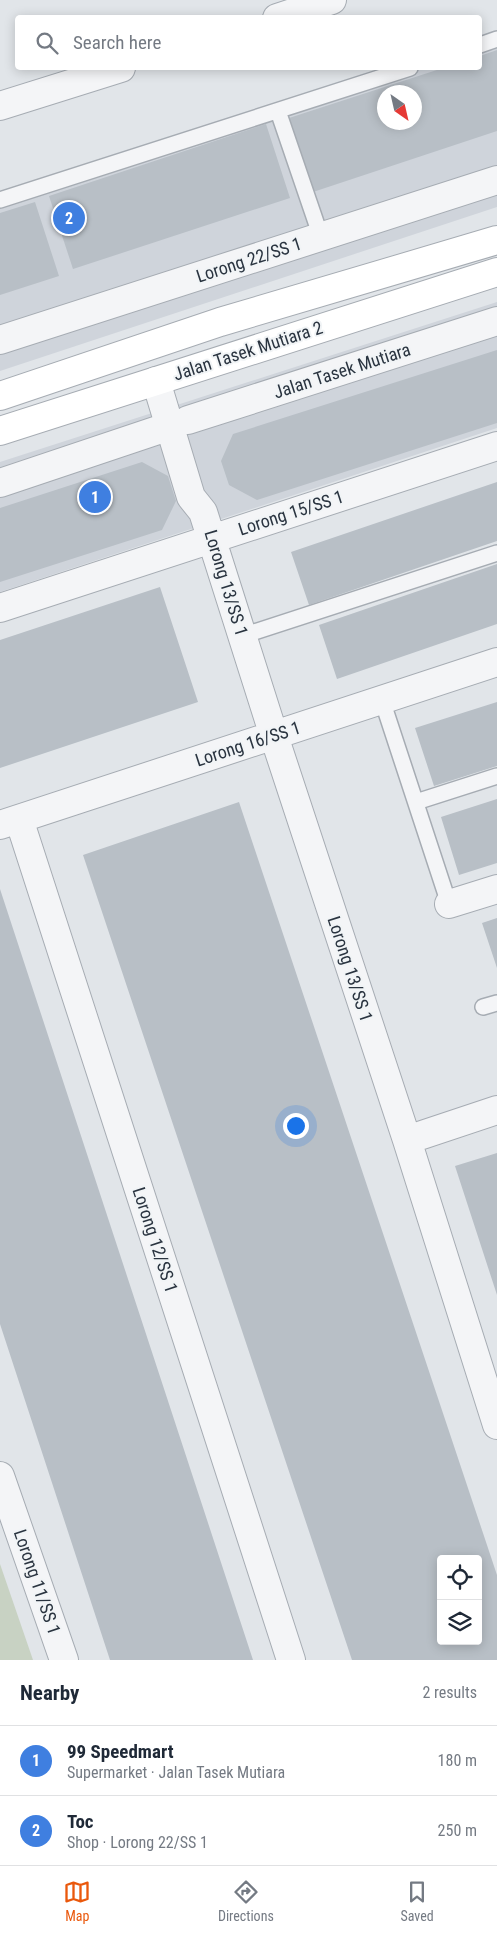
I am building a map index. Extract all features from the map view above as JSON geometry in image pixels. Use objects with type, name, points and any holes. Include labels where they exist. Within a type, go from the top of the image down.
[{"type":"street","points":[[286,15],[332,0]]},
{"type":"street","points":[[0,106],[115,70]]},
{"type":"street","name":"Lorong 22/SS 1","points":[[0,340],[497,180]]},
{"type":"street","name":"Jalan Tasek Mutiara 2","points":[[0,396],[220,322],[497,240]]},
{"type":"street","name":"Jalan Tasek Mutiara 2","points":[[0,431],[164,376],[497,272]]},
{"type":"street","name":"Jalan Tasek Mutiara","points":[[0,483],[179,423],[497,321]]},
{"type":"street","points":[[84,368],[125,365],[164,376],[187,346],[220,322]]},
{"type":"street","name":"Lorong 13/SS 1","points":[[164,376],[179,423],[191,496],[203,512],[212,539],[274,736],[407,1140],[497,1425]]},
{"type":"street","name":"Lorong 15/SS 1","points":[[0,608],[497,446]]},
{"type":"street","name":"Lorong 16/SS 1","points":[[9,822],[497,662]]},
{"type":"street","name":"Lorong 12/SS 1","points":[[9,822],[291,1660]]},
{"type":"street","points":[[449,904],[497,889]]},
{"type":"street","points":[[407,1140],[497,1110]]},
{"type":"street","name":"Lorong 11/SS 1","points":[[0,1476],[64,1660]]},
{"type":"lane","points":[[482,44],[497,39]]},
{"type":"lane","points":[[0,200],[404,70]]},
{"type":"lane","points":[[278,111],[321,237]]},
{"type":"lane","points":[[242,636],[497,553]]},
{"type":"lane","points":[[382,700],[449,904]]},
{"type":"lane","points":[[416,802],[497,776]]},
{"type":"shaded area","points":[[497,32],[497,207],[0,371],[0,193],[382,70],[482,70],[482,37]]},
{"type":"shaded area","points":[[497,302],[497,428],[0,592],[0,462]]},
{"type":"green space","points":[[0,1564],[33,1660],[0,1660]]},
{"type":"building","points":[[497,50],[497,131],[313,192],[289,118],[377,89],[377,130],[422,130],[422,85],[391,85],[437,70],[482,70],[482,55]]},
{"type":"building","points":[[266,124],[290,198],[73,269],[49,196]]},
{"type":"building","points":[[35,202],[59,276],[0,295],[0,213]]},
{"type":"building","points":[[497,350],[497,423],[257,500],[229,485],[221,461],[233,434]]},
{"type":"building","points":[[142,462],[168,476],[176,501],[162,530],[0,582],[0,508]]},
{"type":"building","points":[[497,482],[497,541],[309,605],[291,552]]},
{"type":"building","points":[[497,564],[497,624],[337,679],[319,625]]},
{"type":"building","points":[[160,587],[198,702],[0,768],[0,640]]},
{"type":"building","points":[[497,702],[497,766],[434,786],[415,728]]},
{"type":"building","points":[[497,799],[497,863],[459,875],[441,817]]},
{"type":"building","points":[[239,802],[497,1575],[497,1660],[352,1660],[83,855]]},
{"type":"building","points":[[0,889],[253,1660],[110,1660],[0,1324]]},
{"type":"building","points":[[497,918],[497,968],[482,923]]},
{"type":"building","points":[[497,1153],[497,1295],[455,1166]]},
{"type":"place","name":"Toc","points":[[69,218]]},
{"type":"place","name":"99 Speedmart","points":[[95,497]]}]
